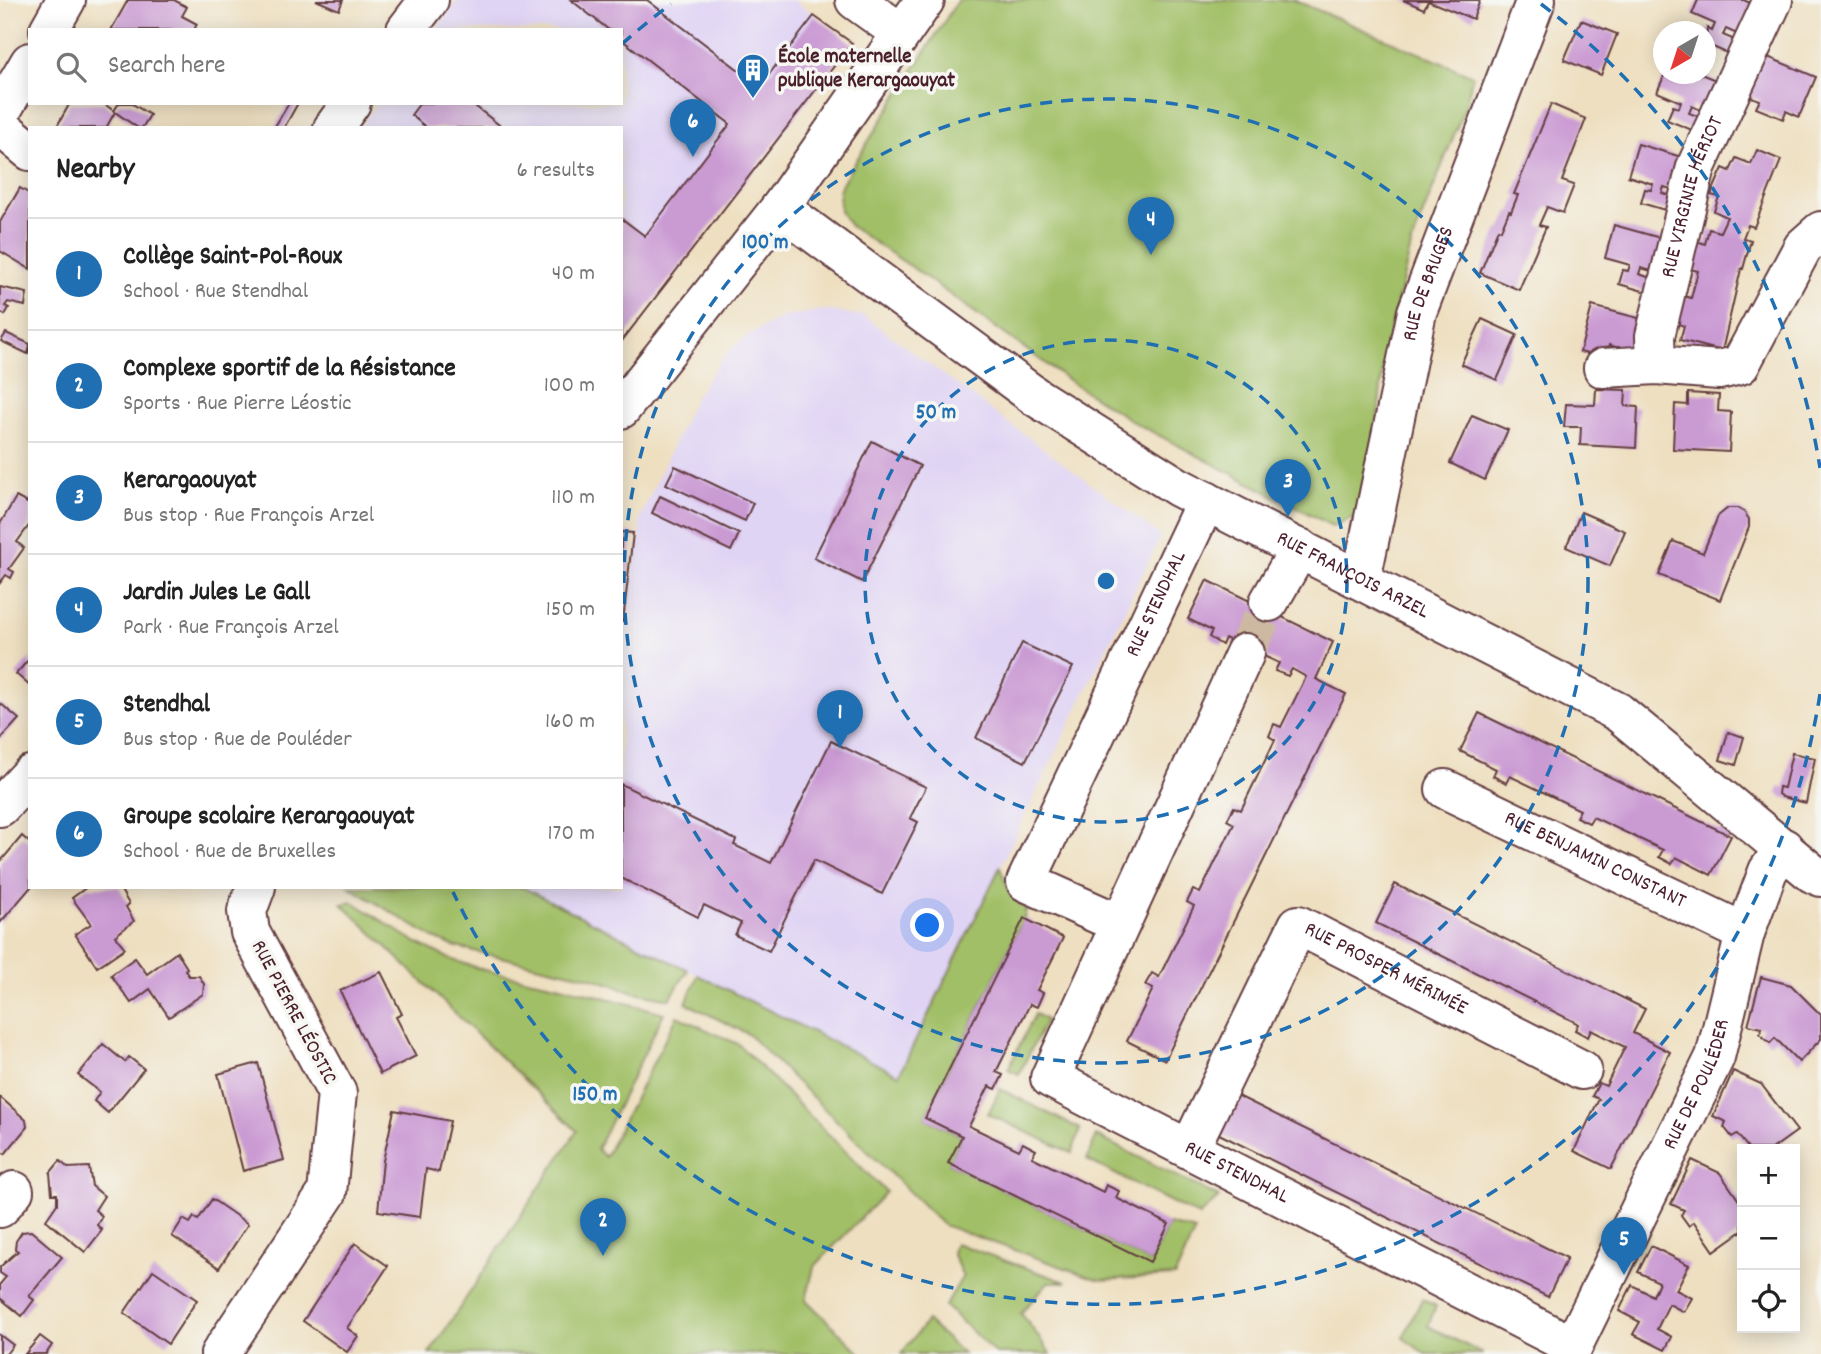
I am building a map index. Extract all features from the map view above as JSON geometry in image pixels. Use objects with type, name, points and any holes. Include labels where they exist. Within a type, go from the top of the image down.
[{"type":"street","points":[[50,28],[66,0]]},
{"type":"street","points":[[408,28],[429,0]]},
{"type":"street","points":[[855,0],[901,33]]},
{"type":"street","points":[[623,406],[780,208],[925,0]]},
{"type":"street","name":"RUE DE BRUGES","points":[[1362,580],[1417,312],[1536,0]]},
{"type":"street","name":"RUE VIRGINIE HÉRIOT","points":[[1656,365],[1655,337],[1696,167],[1773,0]]},
{"type":"street","points":[[0,113],[28,65]]},
{"type":"street","points":[[334,126],[350,105]]},
{"type":"street","points":[[0,126],[28,149]]},
{"type":"street","name":"RUE FRANÇOIS ARZEL","points":[[780,208],[1035,397],[1178,487],[1618,712],[1784,848]]},
{"type":"street","points":[[1603,368],[1656,365],[1719,370],[1740,365],[1803,247],[1821,231]]},
{"type":"street","name":"RUE STENDHAL","points":[[1120,924],[1026,882],[1206,501]]},
{"type":"street","points":[[1269,602],[1300,548]]},
{"type":"street","name":"RUE STENDHAL","points":[[1245,653],[1050,1078],[1190,1148],[1571,1350]]},
{"type":"street","points":[[0,807],[28,777]]},
{"type":"street","name":"RUE BENJAMIN CONSTANT","points":[[1445,789],[1745,933]]},
{"type":"street","points":[[1784,848],[1812,873],[1821,877]]},
{"type":"street","name":"RUE DE POULÉDER","points":[[1571,1350],[1715,1057],[1745,933],[1768,871],[1784,848]]},
{"type":"street","name":"RUE PIERRE LÉOSTIC","points":[[220,1354],[327,1193],[337,1093],[250,932],[247,911],[255,889]]},
{"type":"street","name":"RUE PROSPER MÉRIMÉE","points":[[1190,1148],[1298,925],[1582,1070]]},
{"type":"shaded area","points":[[458,0],[794,0],[852,43],[623,339],[623,126],[361,126],[376,105],[623,105],[623,28],[437,28]]},
{"type":"shaded area","points":[[824,310],[864,316],[1161,536],[899,1075],[526,889],[623,889],[623,619],[640,539],[640,518],[695,397],[724,356],[747,336],[784,317]]},
{"type":"green space","points":[[958,0],[1294,0],[1473,76],[1465,107],[1412,242],[1390,332],[1377,426],[1355,517],[1332,526],[1137,424],[1074,384],[850,226],[840,211],[839,191],[842,183]]},
{"type":"green space","points":[[1000,867],[1010,894],[1026,910],[1024,918],[925,1118],[962,1136],[949,1163],[1150,1262],[1169,1224],[1195,1231],[1175,1276],[1099,1280],[943,1225],[748,1034],[686,1003],[698,975],[899,1075]]},
{"type":"green space","points":[[353,889],[526,889],[688,970],[670,999],[634,992],[593,978],[456,947],[434,938]]},
{"type":"green space","points":[[353,902],[417,943],[450,959],[484,970],[557,985],[664,1013],[597,1149],[605,1157],[677,1016],[738,1044],[886,1192],[814,1267],[806,1300],[861,1354],[429,1354],[577,1131],[342,904]]},
{"type":"green space","points":[[1035,1014],[1046,1020],[1019,1074],[1008,1069]]},
{"type":"green space","points":[[1000,1089],[1080,1129],[1072,1153],[988,1114]]},
{"type":"green space","points":[[1096,1136],[1219,1197],[1199,1216],[1087,1160]]},
{"type":"green space","points":[[955,1243],[1066,1282],[1048,1282],[1021,1313],[1051,1354],[996,1354],[945,1306],[963,1276],[952,1253]]},
{"type":"green space","points":[[1422,1299],[1436,1306],[1428,1326],[1483,1354],[1426,1354],[1403,1338]]},
{"type":"green space","points":[[927,1321],[963,1354],[901,1354]]},
{"type":"building","points":[[128,0],[174,0],[187,7],[182,16],[197,24],[195,28],[112,28]]},
{"type":"building","points":[[316,0],[343,0],[339,10]]},
{"type":"building","name":"École maternelle publique Kerargaouyat","points":[[571,0],[647,0],[760,86],[814,16],[852,43],[623,339],[623,220],[645,236],[730,124],[623,41],[623,28],[606,28]]},
{"type":"building","points":[[1403,0],[1480,0],[1473,19],[1428,1],[1424,9]]},
{"type":"building","points":[[1698,0],[1744,0],[1752,4],[1739,35],[1726,29],[1723,35],[1737,41],[1731,55],[1716,48],[1716,21],[1708,21],[1692,14]]},
{"type":"building","points":[[1581,20],[1617,34],[1601,75],[1564,60]]},
{"type":"building","points":[[1763,55],[1816,77],[1799,117],[1786,111],[1783,119],[1756,108],[1760,100],[1746,95]]},
{"type":"building","points":[[1716,80],[1718,81],[1705,112],[1692,106],[1689,113],[1703,118],[1697,132],[1667,120],[1673,106],[1679,108],[1681,102],[1657,92],[1661,84],[1716,84]]},
{"type":"building","points":[[1551,104],[1586,119],[1562,181],[1574,185],[1563,213],[1547,207],[1539,225],[1546,227],[1519,290],[1480,273],[1498,229],[1501,230],[1509,211],[1511,212],[1518,195],[1514,194]]},
{"type":"building","points":[[69,105],[106,105],[114,111],[118,105],[134,105],[150,115],[143,126],[135,126],[115,112],[107,126],[57,126]]},
{"type":"building","points":[[288,105],[297,105],[285,126],[275,126]]},
{"type":"building","points":[[418,105],[474,105],[500,126],[425,126],[411,115]]},
{"type":"building","points":[[1638,144],[1688,159],[1678,191],[1664,187],[1662,193],[1676,198],[1672,212],[1641,203],[1645,189],[1651,190],[1653,184],[1628,176]]},
{"type":"building","points":[[1757,150],[1781,160],[1754,227],[1748,225],[1743,238],[1751,240],[1741,269],[1722,351],[1680,340],[1684,326],[1676,323],[1683,296],[1691,298],[1698,271],[1690,269],[1697,241],[1705,244],[1709,229],[1720,232],[1727,217],[1714,211],[1719,197],[1711,195],[1723,168],[1730,171],[1736,158],[1751,164]]},
{"type":"building","points":[[20,188],[28,193],[28,268],[0,251],[0,222]]},
{"type":"building","points":[[1614,225],[1664,239],[1655,272],[1641,268],[1639,274],[1654,279],[1650,293],[1619,284],[1623,270],[1628,271],[1630,265],[1605,258]]},
{"type":"building","points":[[0,287],[27,293],[25,306],[8,302],[5,306],[9,308],[5,315],[0,312]]},
{"type":"building","points":[[1592,306],[1642,319],[1633,352],[1609,345],[1606,359],[1580,352]]},
{"type":"building","points":[[1482,319],[1517,335],[1497,380],[1461,364]]},
{"type":"building","points":[[6,333],[28,343],[28,354],[1,341]]},
{"type":"building","points":[[1596,389],[1626,390],[1625,406],[1638,407],[1636,448],[1580,445],[1581,427],[1564,427],[1566,404],[1595,405]]},
{"type":"building","points":[[1688,393],[1719,395],[1718,411],[1731,412],[1729,452],[1673,449],[1675,404],[1688,405]]},
{"type":"building","points":[[1472,415],[1508,430],[1485,480],[1450,463]]},
{"type":"building","points":[[872,441],[920,466],[862,582],[814,558]]},
{"type":"building","points":[[675,466],[753,503],[745,521],[666,484]]},
{"type":"building","points":[[660,496],[739,534],[731,551],[652,513]]},
{"type":"building","points":[[16,497],[28,501],[28,527],[17,542],[24,548],[9,569],[14,572],[11,578],[6,575],[0,583],[0,524]]},
{"type":"building","points":[[1728,508],[1737,508],[1744,512],[1749,519],[1749,527],[1720,600],[1659,575],[1673,541],[1703,553],[1718,516]]},
{"type":"building","points":[[1581,512],[1625,531],[1610,566],[1566,547]]},
{"type":"building","points":[[623,532],[633,533],[623,622]]},
{"type":"building","points":[[1207,580],[1333,642],[1316,679],[1346,694],[1165,1060],[1127,1041],[1153,989],[1145,985],[1152,973],[1159,977],[1194,906],[1187,902],[1193,890],[1200,893],[1234,824],[1227,820],[1234,807],[1241,810],[1275,740],[1269,736],[1274,724],[1281,727],[1306,677],[1292,669],[1288,676],[1275,671],[1279,663],[1225,638],[1222,645],[1209,637],[1212,631],[1188,619]]},
{"type":"building","points":[[1022,643],[1073,667],[1025,762],[976,738]]},
{"type":"building","points":[[28,660],[28,684],[16,674]]},
{"type":"building","points":[[0,703],[19,719],[0,740]]},
{"type":"building","points":[[1479,713],[1731,836],[1711,875],[1676,857],[1672,864],[1659,857],[1663,850],[1593,817],[1589,823],[1576,817],[1580,810],[1510,776],[1506,783],[1493,776],[1496,769],[1460,751]]},
{"type":"building","points":[[1728,732],[1744,737],[1736,765],[1720,760]]},
{"type":"building","points":[[831,741],[926,787],[910,818],[918,822],[882,894],[814,860],[769,951],[735,935],[741,923],[704,905],[698,917],[623,879],[623,785],[736,840],[734,845],[771,863]]},
{"type":"building","points":[[1792,753],[1815,758],[1806,803],[1778,794],[1779,787],[1784,788]]},
{"type":"building","points":[[22,836],[28,841],[29,889],[0,923],[0,862]]},
{"type":"building","points":[[1395,884],[1645,1009],[1633,1033],[1670,1052],[1611,1169],[1574,1151],[1599,1099],[1592,1096],[1599,1083],[1606,1086],[1625,1047],[1591,1030],[1588,1037],[1575,1030],[1578,1024],[1575,1022],[1376,923]]},
{"type":"building","points":[[84,889],[120,889],[129,904],[126,907],[134,921],[115,936],[125,948],[97,967],[75,934],[91,924],[72,898]]},
{"type":"building","points":[[1024,918],[1063,938],[1037,990],[1043,993],[1037,1007],[1030,1004],[996,1072],[1003,1075],[996,1089],[989,1086],[969,1126],[1019,1150],[1023,1143],[1036,1150],[1032,1157],[1103,1192],[1106,1185],[1119,1191],[1116,1198],[1169,1224],[1150,1262],[948,1163],[962,1136],[925,1118]]},
{"type":"building","points":[[177,952],[189,976],[199,976],[204,984],[203,994],[169,1017],[150,989],[131,1003],[111,975],[135,958],[147,974]]},
{"type":"building","points":[[381,972],[402,1014],[396,1017],[416,1056],[380,1074],[340,991]]},
{"type":"building","points":[[1761,977],[1791,985],[1821,1015],[1821,1039],[1799,1062],[1775,1038],[1770,1043],[1760,1034],[1762,1028],[1748,1025]]},
{"type":"building","points":[[103,1044],[125,1062],[129,1057],[144,1069],[108,1113],[94,1101],[100,1092],[78,1075]]},
{"type":"building","points":[[258,1063],[284,1160],[243,1171],[218,1074]]},
{"type":"building","points":[[1733,1071],[1761,1084],[1797,1131],[1779,1144],[1745,1144],[1737,1134],[1732,1137],[1724,1127],[1726,1122],[1713,1116]]},
{"type":"building","points":[[1234,1094],[1567,1258],[1548,1297],[1215,1132]]},
{"type":"building","points":[[0,1097],[26,1120],[27,1127],[5,1154],[0,1151]]},
{"type":"building","points":[[394,1110],[450,1121],[439,1172],[426,1169],[420,1217],[378,1211],[383,1161]]},
{"type":"building","points":[[1692,1160],[1720,1173],[1737,1198],[1737,1235],[1714,1251],[1694,1222],[1689,1226],[1681,1215],[1684,1210],[1671,1204]]},
{"type":"building","points":[[60,1161],[68,1168],[89,1167],[92,1186],[104,1196],[95,1210],[102,1216],[97,1225],[102,1230],[85,1252],[46,1220],[57,1204],[57,1194],[52,1194],[50,1173]]},
{"type":"building","points":[[212,1199],[248,1224],[219,1268],[172,1236],[183,1219],[190,1223],[194,1217],[198,1220]]},
{"type":"building","points":[[31,1231],[62,1257],[29,1296],[34,1300],[22,1316],[0,1298],[0,1284],[6,1277],[0,1273],[0,1267],[18,1251],[15,1249],[16,1241],[22,1232]]},
{"type":"building","points":[[355,1243],[388,1266],[347,1328],[358,1336],[347,1352],[303,1321]]},
{"type":"building","points":[[1651,1246],[1689,1265],[1676,1290],[1692,1298],[1684,1312],[1669,1304],[1657,1329],[1672,1337],[1665,1350],[1633,1334],[1640,1322],[1619,1311],[1632,1285],[1653,1296],[1659,1282],[1638,1272]]},
{"type":"building","points":[[153,1270],[197,1300],[168,1344],[124,1313]]},
{"type":"building","points":[[0,1335],[13,1345],[6,1354],[0,1354]]},
{"type":"building","points":[[40,1336],[52,1345],[46,1354],[25,1354]]},
{"type":"tunnel","points":[[1245,653],[1269,602]]},
{"type":"place","name":"École maternelle publique Kerargaouyat","points":[[753,100]]},
{"type":"place","name":"Groupe scolaire Kerargaouyat","points":[[693,157]]},
{"type":"place","name":"Jardin Jules Le Gall","points":[[1151,255]]},
{"type":"place","name":"Kerargaouyat","points":[[1288,517]]},
{"type":"place","name":"Collège Saint-Pol-Roux","points":[[840,748]]},
{"type":"place","name":"Complexe sportif de la Résistance","points":[[603,1256]]},
{"type":"place","name":"Stendhal","points":[[1624,1275]]}]
